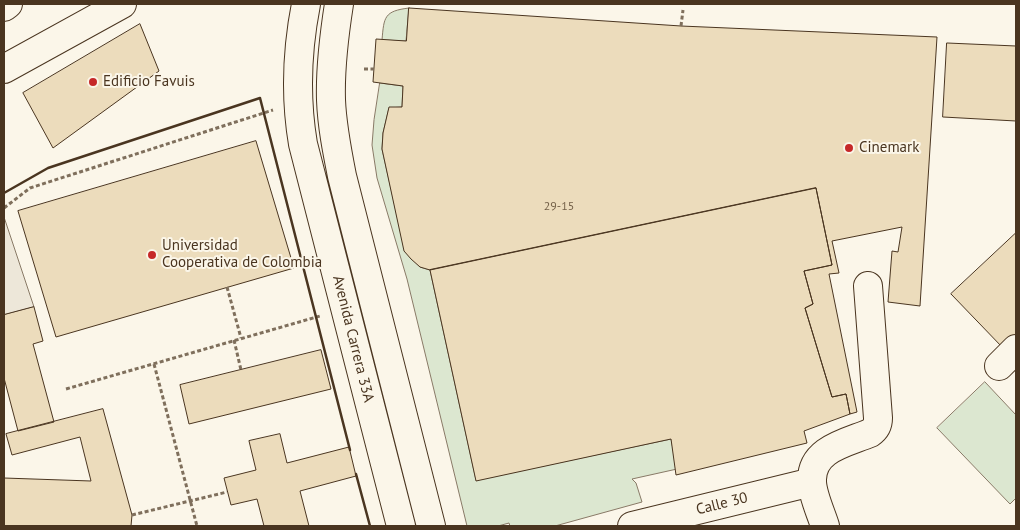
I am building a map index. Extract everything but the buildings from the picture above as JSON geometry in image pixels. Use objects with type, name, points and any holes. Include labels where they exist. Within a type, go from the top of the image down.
[{"type":"main road","points":[[4,6],[8,4]]},
{"type":"main road","points":[[4,69],[122,4]]},
{"type":"main road","name":"Avenida Carrera 33A","points":[[306,4],[299,52],[297,102],[303,144],[401,526]]},
{"type":"main road","name":"Avenida Carrera 33A","points":[[339,4],[331,72],[333,130],[342,176],[432,526]]},
{"type":"main road","points":[[825,526],[812,482],[814,464],[818,458],[831,449],[870,433],[878,425],[868,286]]},
{"type":"main road","points":[[364,382],[393,375]]},
{"type":"main road","name":"Calle 30","points":[[632,526],[812,482]]},
{"type":"path","points":[[681,26],[683,10]]},
{"type":"path","points":[[364,69],[374,69]]},
{"type":"path","points":[[4,208],[30,188],[297,102]]},
{"type":"path","points":[[226,287],[241,338]]},
{"type":"path","points":[[66,389],[345,308]]},
{"type":"path","points":[[234,340],[241,370]]},
{"type":"path","points":[[154,364],[197,526]]},
{"type":"path","points":[[132,515],[227,492]]},
{"type":"green space","points":[[409,8],[406,41],[382,40],[387,16],[395,11]]},
{"type":"green space","points":[[380,83],[403,86],[402,107],[389,108],[383,133],[382,149],[405,251],[420,267],[430,270],[476,480],[671,439],[677,469],[632,479],[636,483],[642,502],[555,526],[510,526],[509,523],[498,526],[467,526],[407,279],[377,178],[372,145]]},
{"type":"green space","points":[[985,382],[1016,415],[1016,498],[1010,504],[937,428]]},
{"type":"shaded area","points":[[4,217],[34,307],[4,315]]},
{"type":"wall","points":[[4,193],[48,168],[260,98],[350,450]]},
{"type":"wall","points":[[356,474],[370,526]]},
{"type":"place","name":"Edificio Favuis","points":[[93,82]]},
{"type":"place","name":"Cinemark","points":[[849,148]]},
{"type":"place","name":"Universidad Cooperativa de Colombia","points":[[152,255]]}]
